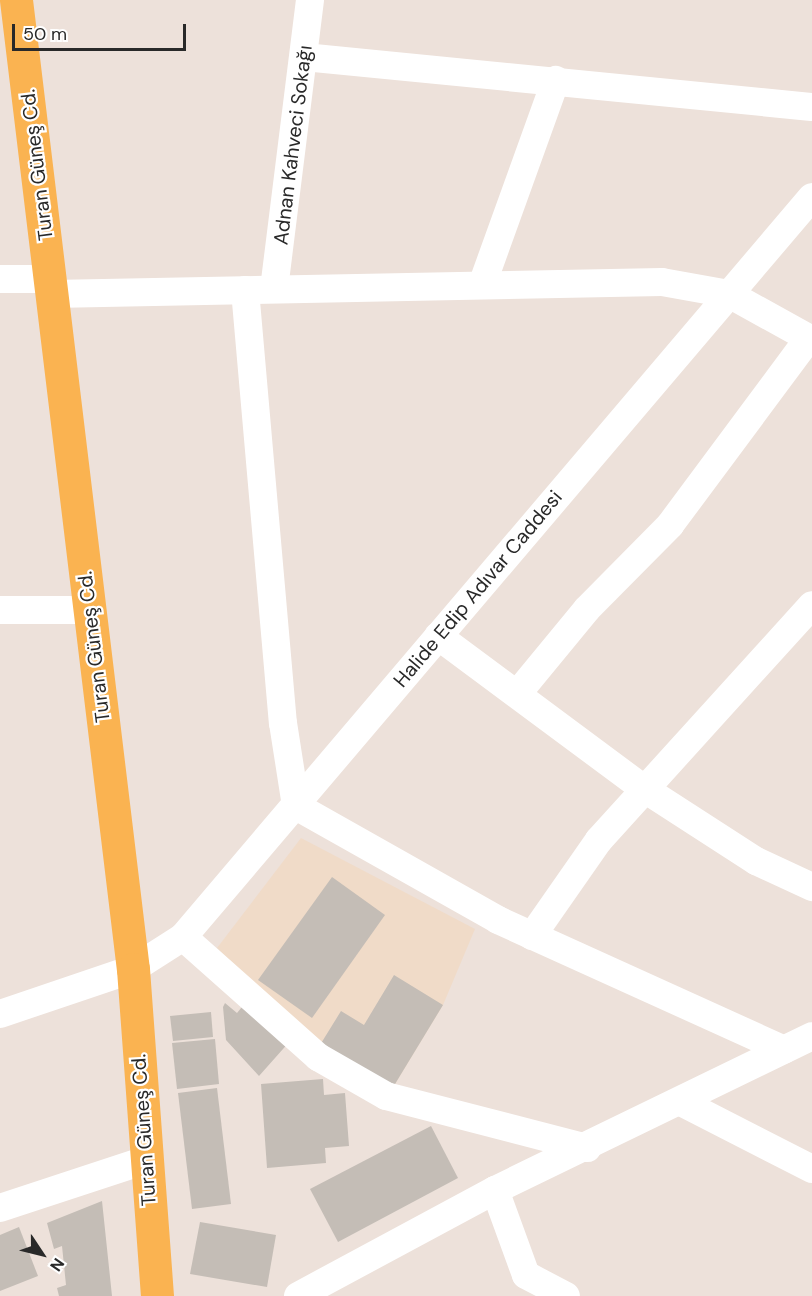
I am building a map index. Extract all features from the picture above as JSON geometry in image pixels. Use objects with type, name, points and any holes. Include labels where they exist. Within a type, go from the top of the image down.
[{"type":"main road","name":"Turan Güneş Cd.","points":[[15,0],[133,969],[157,1296]]},
{"type":"street","name":"Adnan Kahveci Sokağı","points":[[274,289],[310,0]]},
{"type":"street","points":[[304,57],[812,107]]},
{"type":"street","points":[[482,285],[556,80]]},
{"type":"street","name":"Halide Edip Adıvar Caddesi","points":[[0,1014],[133,969],[183,937],[812,197]]},
{"type":"street","points":[[0,279],[51,286],[245,290],[662,282],[729,294],[811,339],[670,525],[587,609],[517,694]]},
{"type":"street","points":[[245,290],[279,687],[296,806],[532,936],[784,1050]]},
{"type":"street","points":[[532,936],[557,894],[643,788],[812,605]]},
{"type":"street","points":[[0,610],[89,610]]},
{"type":"street","points":[[438,636],[643,788],[756,861],[812,887]]},
{"type":"street","points":[[183,937],[318,1057],[386,1096],[587,1148]]},
{"type":"street","points":[[298,1296],[495,1190],[683,1103],[812,1036]]},
{"type":"street","points":[[683,1103],[812,1169]]},
{"type":"street","points":[[0,1208],[146,1160]]},
{"type":"street","points":[[495,1190],[510,1244],[526,1275],[566,1296]]},
{"type":"shaded area","points":[[301,838],[475,929],[443,1005],[392,1089],[313,1041],[217,948]]},
{"type":"building","points":[[332,877],[385,915],[312,1018],[258,980]]},
{"type":"building","points":[[394,975],[443,1005],[392,1089],[320,1045],[341,1011],[364,1025]]},
{"type":"building","points":[[246,1002],[291,1040],[259,1076],[226,1040],[223,1007],[225,1003],[237,1013]]},
{"type":"building","points":[[211,1012],[213,1037],[173,1041],[170,1016]]},
{"type":"building","points":[[215,1039],[219,1084],[177,1089],[172,1043]]},
{"type":"building","points":[[323,1079],[324,1095],[345,1093],[349,1146],[325,1148],[326,1163],[267,1168],[261,1084]]},
{"type":"building","points":[[217,1088],[231,1204],[192,1209],[178,1093]]},
{"type":"building","points":[[431,1126],[458,1178],[338,1242],[310,1189]]},
{"type":"building","points":[[102,1201],[112,1296],[59,1296],[57,1288],[66,1285],[62,1246],[54,1249],[47,1223]]},
{"type":"building","points":[[200,1222],[276,1235],[267,1287],[190,1274]]},
{"type":"building","points":[[19,1227],[38,1276],[0,1291],[0,1235]]}]
